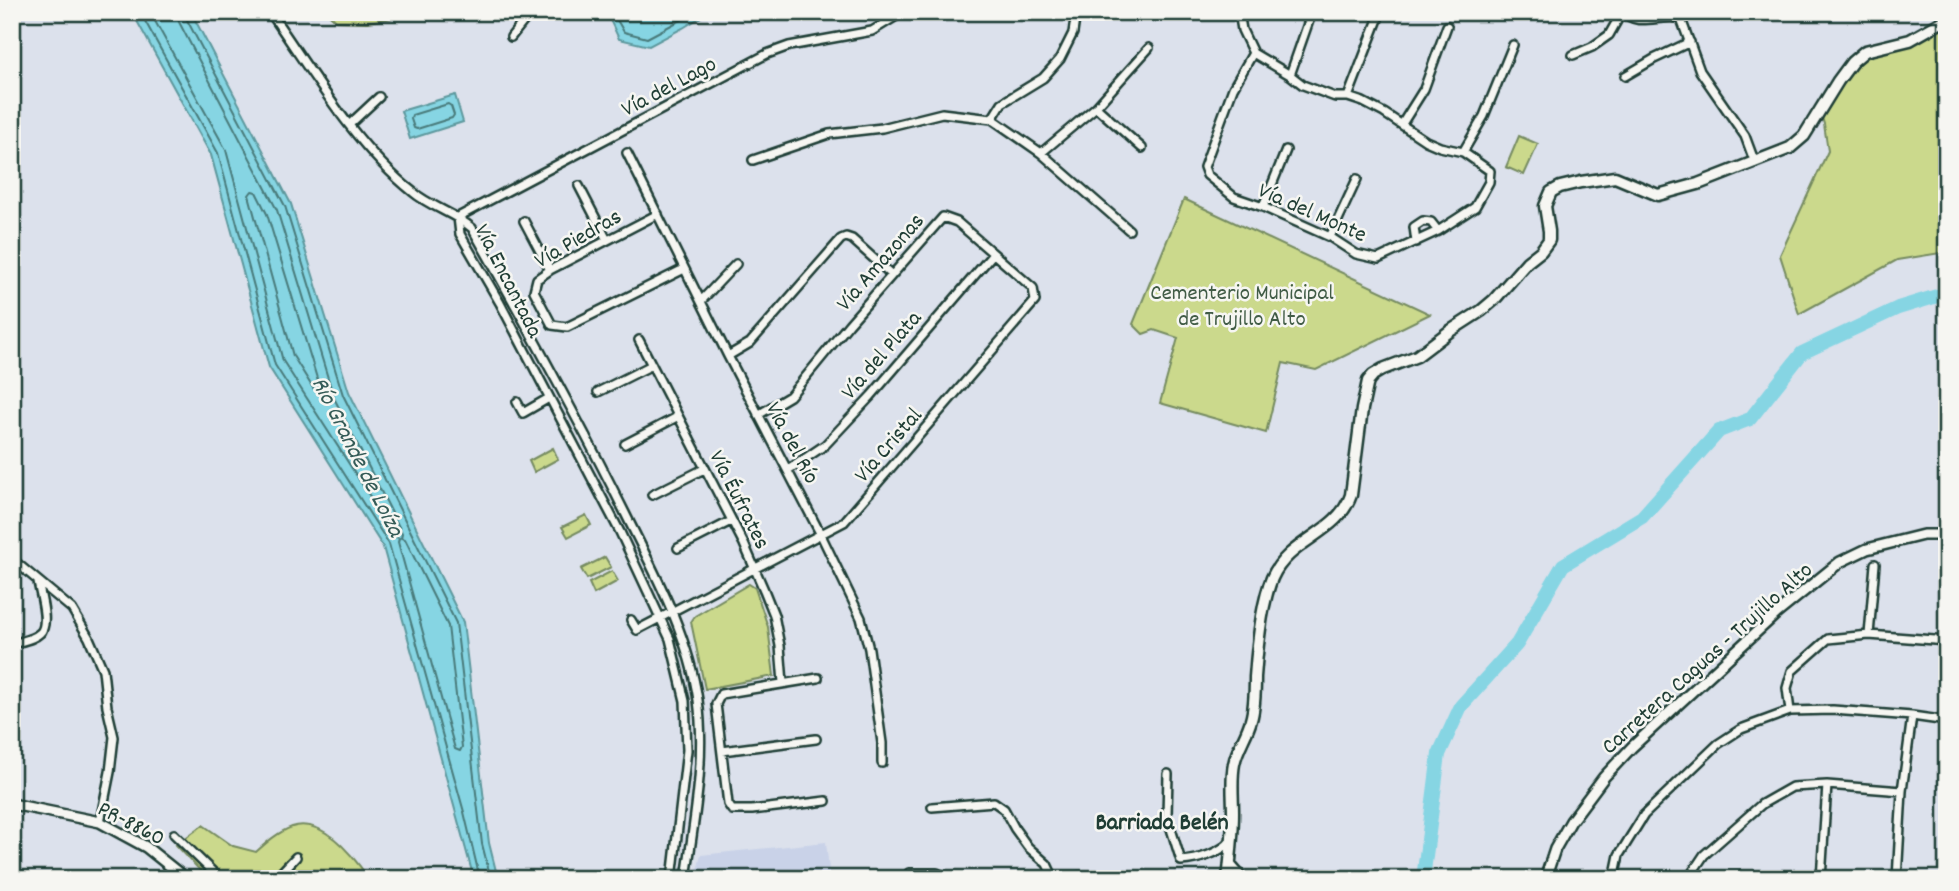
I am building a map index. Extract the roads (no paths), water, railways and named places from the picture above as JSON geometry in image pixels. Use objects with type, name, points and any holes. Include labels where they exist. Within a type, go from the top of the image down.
[{"type":"main road","points":[[1227,879],[1232,840],[1233,768],[1251,720],[1257,651],[1272,578],[1287,555],[1321,531],[1349,503],[1362,408],[1368,381],[1373,374],[1418,356],[1494,300],[1549,240],[1545,206],[1551,192],[1581,181],[1615,177],[1658,195],[1698,184],[1790,148],[1799,141],[1852,62],[1865,51],[1910,40],[1947,19]]},
{"type":"street","points":[[270,12],[375,158],[415,194],[458,217]]},
{"type":"street","points":[[511,37],[531,12]]},
{"type":"street","name":"Vía del Lago","points":[[458,217],[767,54],[789,47],[872,31],[903,12]]},
{"type":"street","points":[[992,119],[1002,103],[1043,78],[1060,60],[1073,33],[1076,12]]},
{"type":"street","points":[[1239,12],[1242,30],[1253,53]]},
{"type":"street","points":[[1290,75],[1312,12]]},
{"type":"street","points":[[1573,55],[1592,47],[1609,35],[1623,12],[1636,20],[1673,16],[1681,19],[1700,71],[1745,136],[1755,163]]},
{"type":"street","points":[[1348,97],[1380,14]]},
{"type":"street","points":[[1402,124],[1424,89],[1447,26]]},
{"type":"street","points":[[1625,76],[1690,43]]},
{"type":"street","points":[[1463,152],[1484,116],[1513,45]]},
{"type":"street","points":[[1041,153],[1096,107],[1149,48]]},
{"type":"street","name":"Vía del Monte","points":[[1253,53],[1290,75],[1303,85],[1335,97],[1348,97],[1384,113],[1426,141],[1463,152],[1490,171],[1489,182],[1475,207],[1438,231],[1378,259],[1356,254],[1330,237],[1234,197],[1207,175],[1204,167],[1233,88],[1253,53]]},
{"type":"street","points":[[350,124],[379,97]]},
{"type":"street","points":[[1096,107],[1143,148]]},
{"type":"street","points":[[754,160],[829,134],[882,128],[942,113],[992,119],[1041,153],[1129,230]]},
{"type":"street","points":[[1263,207],[1286,150]]},
{"type":"street","name":"Vía del Río","points":[[627,153],[861,618],[869,649],[882,763]]},
{"type":"street","points":[[1330,237],[1357,179]]},
{"type":"street","points":[[579,186],[607,240]]},
{"type":"street","name":"Vía Piedras","points":[[658,214],[550,270],[537,279],[534,291],[552,325],[567,327],[684,269]]},
{"type":"street","name":"Vía Encantada","points":[[458,217],[460,234],[500,303],[621,531],[670,639],[685,701],[687,750],[672,879]]},
{"type":"street","name":"Vía Encantada","points":[[458,217],[472,228],[528,327],[654,572],[681,634],[698,699],[701,751],[686,879]]},
{"type":"street","name":"Vía Amazonas","points":[[758,415],[790,396],[943,217],[957,222],[1033,288],[1034,295]]},
{"type":"street","points":[[524,220],[550,270]]},
{"type":"street","points":[[1416,242],[1414,227],[1423,220],[1432,222],[1438,231]]},
{"type":"street","points":[[728,356],[750,343],[841,239],[852,239],[892,275]]},
{"type":"street","name":"Vía del Plata","points":[[788,470],[825,445],[993,254]]},
{"type":"street","points":[[701,301],[736,264]]},
{"type":"street","name":"Vía Cristal","points":[[631,620],[637,630],[844,522],[1035,301],[1034,295]]},
{"type":"street","name":"Vía Éufrates","points":[[639,340],[732,521],[774,615],[783,683]]},
{"type":"street","points":[[598,392],[652,365]]},
{"type":"street","points":[[517,402],[523,413],[550,398]]},
{"type":"street","points":[[625,444],[677,417]]},
{"type":"street","points":[[652,495],[704,469]]},
{"type":"street","points":[[678,548],[732,521]]},
{"type":"street","name":"Carretera Caguas - Trujillo Alto","points":[[1545,879],[1555,849],[1571,821],[1604,777],[1642,738],[1777,613],[1840,562],[1867,549],[1923,535],[1947,535]]},
{"type":"street","points":[[12,559],[72,609],[103,670],[114,737],[100,822]]},
{"type":"street","points":[[1869,635],[1875,564]]},
{"type":"street","points":[[12,644],[33,638],[41,633],[44,627],[44,610],[38,581]]},
{"type":"street","points":[[1790,711],[1787,688],[1792,671],[1828,639],[1869,635],[1947,641]]},
{"type":"street","points":[[818,678],[721,694],[716,704],[728,804],[732,810],[826,802]]},
{"type":"street","points":[[1614,879],[1619,855],[1644,815],[1718,744],[1741,729],[1790,711],[1833,710],[1947,721]]},
{"type":"street","points":[[1897,879],[1902,792],[1912,716]]},
{"type":"street","points":[[722,751],[817,739]]},
{"type":"street","points":[[1168,775],[1167,816],[1181,861],[1196,860],[1220,850],[1232,840]]},
{"type":"street","points":[[1688,879],[1704,855],[1762,804],[1792,787],[1827,785],[1902,792]]},
{"type":"street","points":[[1821,879],[1827,785]]},
{"type":"street","points":[[932,807],[993,802],[1004,809],[1028,847],[1047,864],[1054,879]]},
{"type":"street","name":"PR-8860","points":[[12,804],[100,822],[146,847],[186,879]]},
{"type":"street","points":[[174,834],[220,879]]},
{"type":"street","points":[[275,879],[296,857]]},
{"type":"street","points":[[1230,863],[1244,879]]},
{"type":"street","points":[[909,873],[937,873],[950,879]]},
{"type":"water","points":[[132,12],[191,12],[291,204],[349,392],[463,622],[489,843],[498,879],[474,879],[383,547],[269,367],[211,155]]},
{"type":"water","points":[[612,12],[709,12],[649,46],[619,39],[610,20]]},
{"type":"water","points":[[455,95],[463,122],[410,139],[401,111]]},
{"type":"waterway","name":"Río Grande de Loíza","points":[[1423,879],[1439,754],[1461,706],[1517,644],[1563,565],[1642,517],[1719,431],[1750,419],[1802,353],[1898,308],[1947,293]]},
{"type":"district","name":"Barriada Belén","points":[[1162,821]]},
{"type":"park label","name":"Cementerio Municipal de Trujillo Alto","points":[[1242,304]]}]
